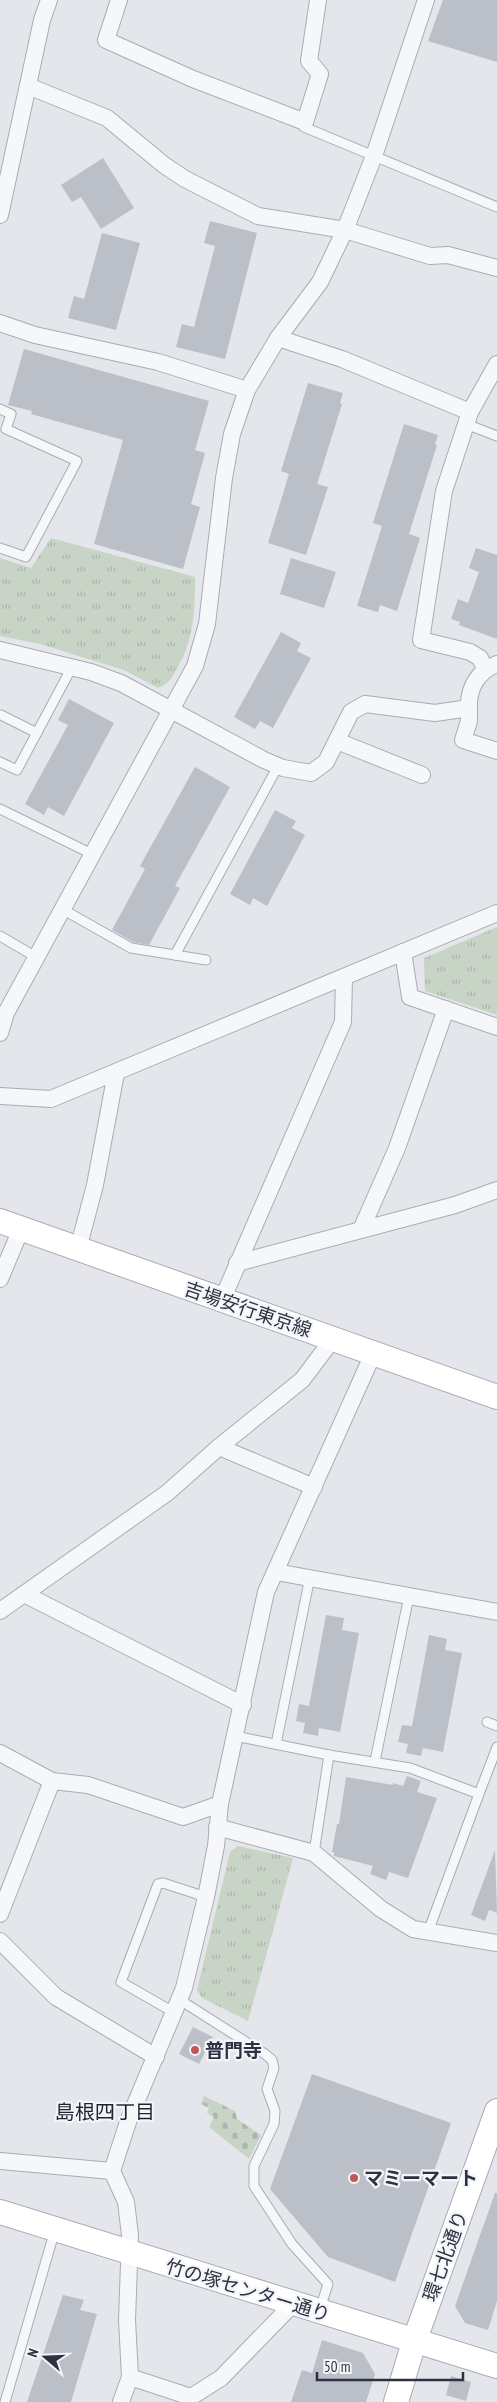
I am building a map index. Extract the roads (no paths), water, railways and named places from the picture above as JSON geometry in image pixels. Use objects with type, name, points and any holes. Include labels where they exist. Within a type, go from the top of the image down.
[{"type":"street","points":[[0,215],[42,20],[49,0]]},
{"type":"street","points":[[119,0],[106,40],[193,79],[305,122],[320,74],[309,61],[318,0]]},
{"type":"street","points":[[0,1033],[6,1012],[195,666],[208,624],[224,478],[232,434],[247,390],[278,338],[320,282],[345,230],[374,156],[426,0]]},
{"type":"street","points":[[28,86],[107,118],[164,165],[232,204],[258,216],[345,230],[430,256],[448,255],[497,268]]},
{"type":"street","points":[[0,323],[35,335],[158,362],[247,390]]},
{"type":"street","points":[[278,338],[342,359],[468,418]]},
{"type":"street","points":[[497,364],[468,418],[444,491],[421,640],[470,652],[491,666],[469,696],[469,721],[463,740],[497,751]]},
{"type":"street","points":[[0,650],[72,667],[121,683],[278,766],[311,773],[326,762],[351,712],[365,704],[435,713],[469,708]]},
{"type":"street","points":[[337,741],[422,775]]},
{"type":"street","points":[[0,1096],[51,1099],[497,914]]},
{"type":"street","points":[[403,952],[410,997],[497,1027]]},
{"type":"street","points":[[222,1300],[343,1022],[344,977]]},
{"type":"street","points":[[361,1230],[397,1148],[446,1009]]},
{"type":"street","points":[[78,1249],[95,1185],[116,1073]]},
{"type":"street","points":[[237,1264],[455,1205],[497,1190]]},
{"type":"street","points":[[0,1279],[10,1225]]},
{"type":"street","name":"吉場安行東京線","points":[[10,1225],[373,1354],[496,1393]]},
{"type":"street","points":[[0,1610],[167,1493],[219,1447],[302,1380],[333,1339]]},
{"type":"street","points":[[121,2402],[130,2377],[127,2320],[130,2226],[126,2202],[112,2172],[129,2120],[177,2007],[206,1896],[216,1846],[220,1804],[266,1592],[373,1354]]},
{"type":"street","points":[[219,1447],[314,1487]]},
{"type":"street","points":[[276,1572],[497,1612]]},
{"type":"street","points":[[24,1594],[243,1704]]},
{"type":"street","points":[[0,1753],[52,1781],[88,1785],[183,1817],[220,1804]]},
{"type":"street","points":[[0,1914],[52,1781]]},
{"type":"street","points":[[217,1827],[314,1853],[381,1909],[413,1929],[497,1943]]},
{"type":"street","points":[[0,1941],[56,1997],[156,2057]]},
{"type":"street","name":"環七北通り","points":[[396,2402],[414,2342],[497,2112]]},
{"type":"street","points":[[0,2161],[112,2172]]},
{"type":"street","name":"竹の塚センター通り","points":[[0,2212],[414,2342],[497,2366]]},
{"type":"street","points":[[130,2377],[191,2400],[221,2378],[294,2304]]},
{"type":"lane","points":[[305,122],[304,127],[497,207]]},
{"type":"lane","points":[[0,410],[11,414],[6,429],[77,462],[26,557],[0,548]]},
{"type":"lane","points":[[468,418],[497,436]]},
{"type":"lane","points":[[0,762],[18,770],[72,667]]},
{"type":"lane","points":[[1,715],[37,733]]},
{"type":"lane","points":[[175,956],[278,766]]},
{"type":"lane","points":[[0,809],[92,854]]},
{"type":"lane","points":[[62,909],[131,948],[206,960]]},
{"type":"lane","points":[[0,936],[36,957]]},
{"type":"lane","points":[[276,1744],[310,1577]]},
{"type":"lane","points":[[375,1761],[410,1596]]},
{"type":"lane","points":[[487,1722],[497,1726]]},
{"type":"lane","points":[[235,1736],[328,1755],[410,1768],[479,1794]]},
{"type":"lane","points":[[428,1932],[497,1747]]},
{"type":"lane","points":[[314,1853],[328,1755]]},
{"type":"lane","points":[[206,1896],[163,1883],[158,1884],[121,1982],[177,2007],[272,2060],[274,2068],[267,2089],[275,2111],[274,2124],[254,2166],[254,2186],[292,2244],[328,2284],[319,2312]]},
{"type":"lane","points":[[5,2402],[55,2230]]},
{"type":"place","name":"普門寺","points":[[195,2050]]},
{"type":"place","name":"マミーマート","points":[[354,2178]]},
{"type":"district","name":"島根四丁目","points":[[105,2112]]}]
